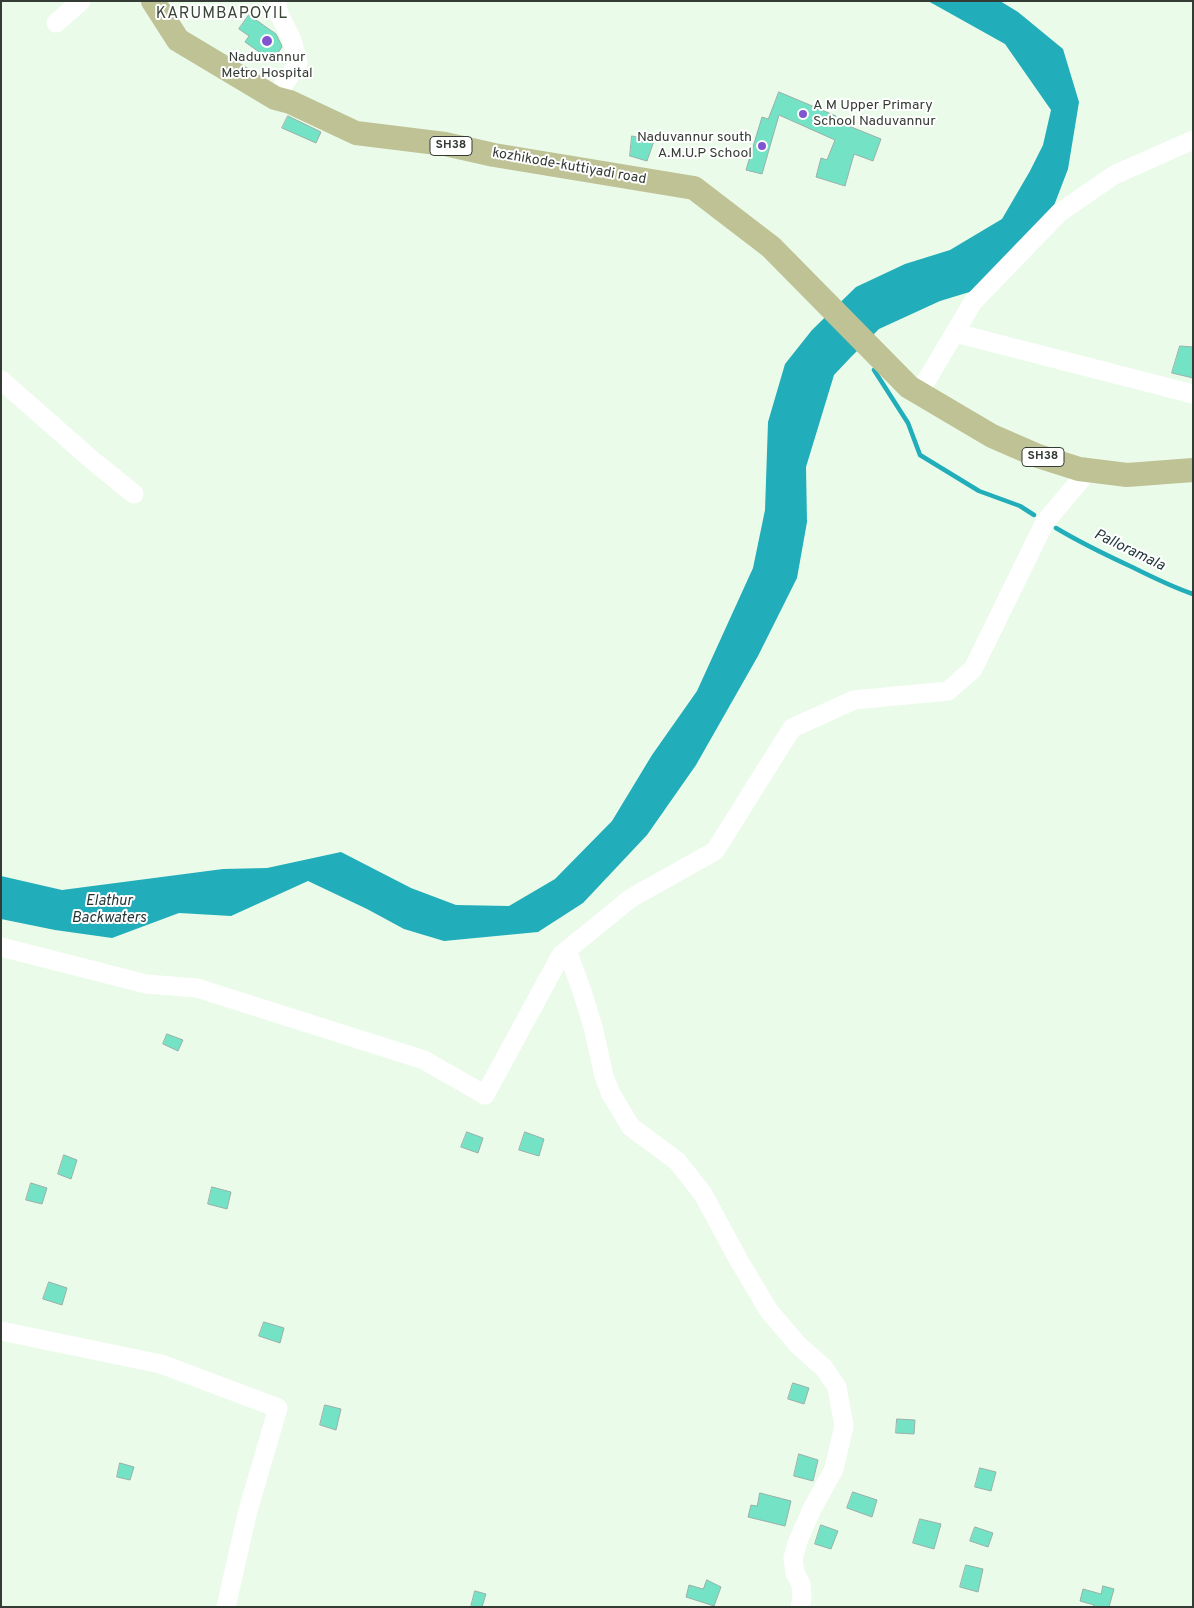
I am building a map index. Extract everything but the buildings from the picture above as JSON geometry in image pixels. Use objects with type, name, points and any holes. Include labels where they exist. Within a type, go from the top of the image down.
[{"type":"main road","name":"kozhikode-kuttiyadi road","points":[[153,1],[178,40],[275,98],[290,102],[356,133],[445,144],[494,155],[694,188],[771,247],[914,390]]},
{"type":"main road","name":"SH38","points":[[914,390],[992,436],[1038,456],[1079,469],[1127,476],[1193,470]]},
{"type":"street","points":[[56,23],[81,1]]},
{"type":"street","points":[[275,98],[298,63],[292,40],[279,14],[276,1]]},
{"type":"street","points":[[914,390],[954,334],[973,302],[1059,212],[1114,175],[1193,140]]},
{"type":"street","points":[[954,334],[1193,394]]},
{"type":"street","points":[[1,380],[85,454],[134,494]]},
{"type":"street","points":[[1,947],[146,984],[197,988],[424,1060],[485,1095],[561,954],[631,898],[715,851],[792,728],[854,700],[948,691],[973,669],[1045,522],[1089,470]]},
{"type":"street","points":[[567,950],[585,1000],[604,1076],[611,1094],[631,1127],[677,1161],[703,1194],[769,1311],[799,1346],[824,1368],[837,1387],[844,1426],[834,1469],[812,1509],[793,1558],[796,1573],[801,1584],[802,1599],[800,1607]]},
{"type":"street","points":[[1,1331],[161,1364],[278,1408],[247,1514],[226,1607]]},
{"type":"water","name":"Elathur Backwaters","points":[[928,1],[1000,1],[1018,12],[1063,49],[1079,102],[1068,169],[1055,203],[1036,239],[986,287],[940,301],[879,329],[834,375],[806,467],[807,522],[797,578],[758,656],[696,765],[647,835],[583,903],[538,932],[444,941],[404,929],[308,881],[231,916],[179,913],[112,938],[55,930],[1,919],[1,876],[62,890],[223,869],[267,868],[341,852],[411,888],[456,905],[509,906],[555,879],[612,821],[652,755],[697,691],[753,568],[765,510],[768,422],[785,364],[812,330],[856,287],[905,264],[950,250],[1002,219],[1043,145],[1051,110],[1005,44]]},
{"type":"waterway","points":[[874,370],[908,423],[920,455],[979,491],[1020,506],[1034,515]]},
{"type":"waterway","name":"Palloramala","points":[[1056,528],[1084,544],[1162,582],[1193,594]]},
{"type":"place","name":"Naduvannur Metro Hospital","points":[[267,41]]},
{"type":"place","name":"A M Upper Primary School Naduvannur","points":[[803,114]]},
{"type":"place","name":"Naduvannur south A.M.U.P School","points":[[762,146]]},
{"type":"district","name":"KARUMBAPOYIL","points":[[222,15]]}]
